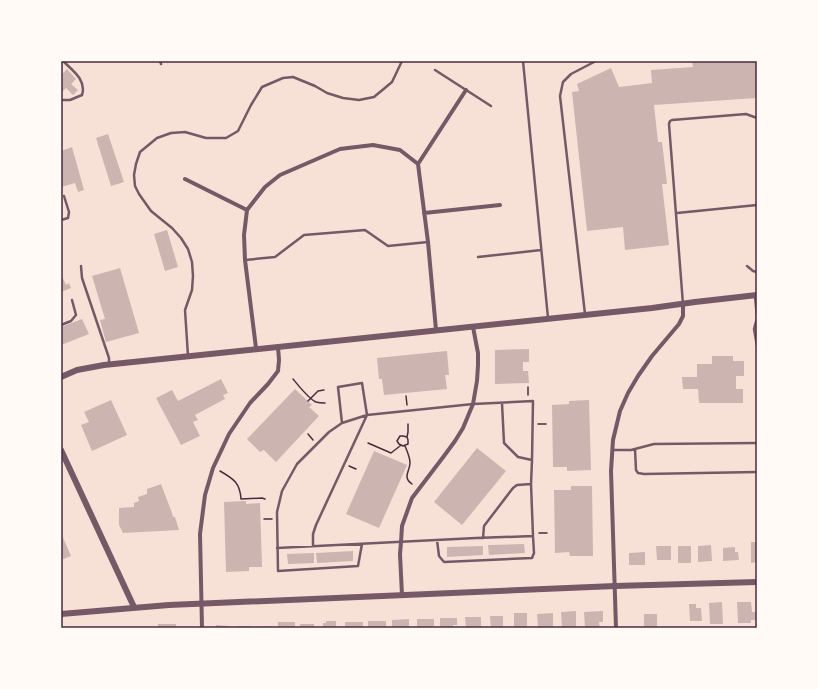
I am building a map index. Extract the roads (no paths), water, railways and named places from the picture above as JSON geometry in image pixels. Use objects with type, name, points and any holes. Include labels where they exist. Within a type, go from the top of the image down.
[{"type":"street","points":[[436,330],[428,242],[418,164],[466,90]]},
{"type":"street","points":[[256,348],[245,260],[244,235],[247,210],[265,187],[280,175],[340,149],[373,144],[400,150],[418,164]]},
{"type":"street","points":[[184,179],[247,210]]},
{"type":"street","points":[[424,213],[500,205]]},
{"type":"street","points":[[61,377],[77,370],[110,364],[548,319],[756,295]]},
{"type":"street","points":[[616,628],[611,471],[613,440],[619,416],[628,393],[652,356],[679,324],[683,316],[683,304]]},
{"type":"street","points":[[402,595],[400,554],[402,526],[412,498],[455,441],[463,428],[473,404],[477,381],[478,353],[472,327]]},
{"type":"street","points":[[202,628],[200,534],[205,495],[213,468],[229,434],[250,403],[278,371],[278,347]]},
{"type":"street","points":[[61,450],[134,607]]},
{"type":"street","points":[[62,612],[134,607],[402,595],[757,582]]},
{"type":"lane","points":[[61,100],[70,100],[82,95],[83,90],[83,85],[80,78],[63,61]]},
{"type":"lane","points":[[188,356],[185,310],[192,290],[192,262],[188,249],[181,238],[172,228],[151,211],[135,186],[134,175],[140,152],[157,138],[171,133],[185,132],[206,138],[226,138],[238,131],[262,87],[283,78],[293,77],[315,86],[327,94],[343,98],[359,100],[374,97],[392,82],[402,61]]},
{"type":"lane","points":[[523,61],[548,319]]},
{"type":"lane","points":[[585,315],[560,96],[563,82],[567,78],[596,61]]},
{"type":"lane","points":[[435,70],[491,106]]},
{"type":"lane","points":[[683,304],[669,124],[670,121],[746,114],[757,118]]},
{"type":"lane","points":[[61,220],[68,218],[69,212],[64,196]]},
{"type":"lane","points":[[677,213],[757,206]]},
{"type":"lane","points":[[245,260],[275,257],[304,235],[365,230],[388,246],[428,242]]},
{"type":"lane","points":[[478,257],[541,250]]},
{"type":"lane","points":[[81,266],[82,278],[110,364]]},
{"type":"lane","points":[[747,266],[753,271],[757,272]]},
{"type":"lane","points":[[756,295],[757,318],[754,329],[757,346]]},
{"type":"lane","points":[[61,325],[71,321],[76,315],[72,300]]},
{"type":"lane","points":[[313,546],[316,525],[367,415],[362,383],[338,387],[342,424]]},
{"type":"lane","points":[[362,544],[358,566],[278,571],[277,512],[282,491],[297,464],[329,432],[342,424],[367,415],[473,404],[533,401],[531,484],[534,553],[532,558],[444,562],[439,556],[437,540]]},
{"type":"lane","points":[[502,403],[504,443],[518,457],[532,460]]},
{"type":"lane","points":[[612,450],[631,450],[654,444],[757,443]]},
{"type":"lane","points":[[635,449],[636,470],[638,473],[757,472]]},
{"type":"lane","points":[[483,538],[484,526],[513,488],[517,485],[531,484]]},
{"type":"lane","points":[[277,548],[533,535]]}]
